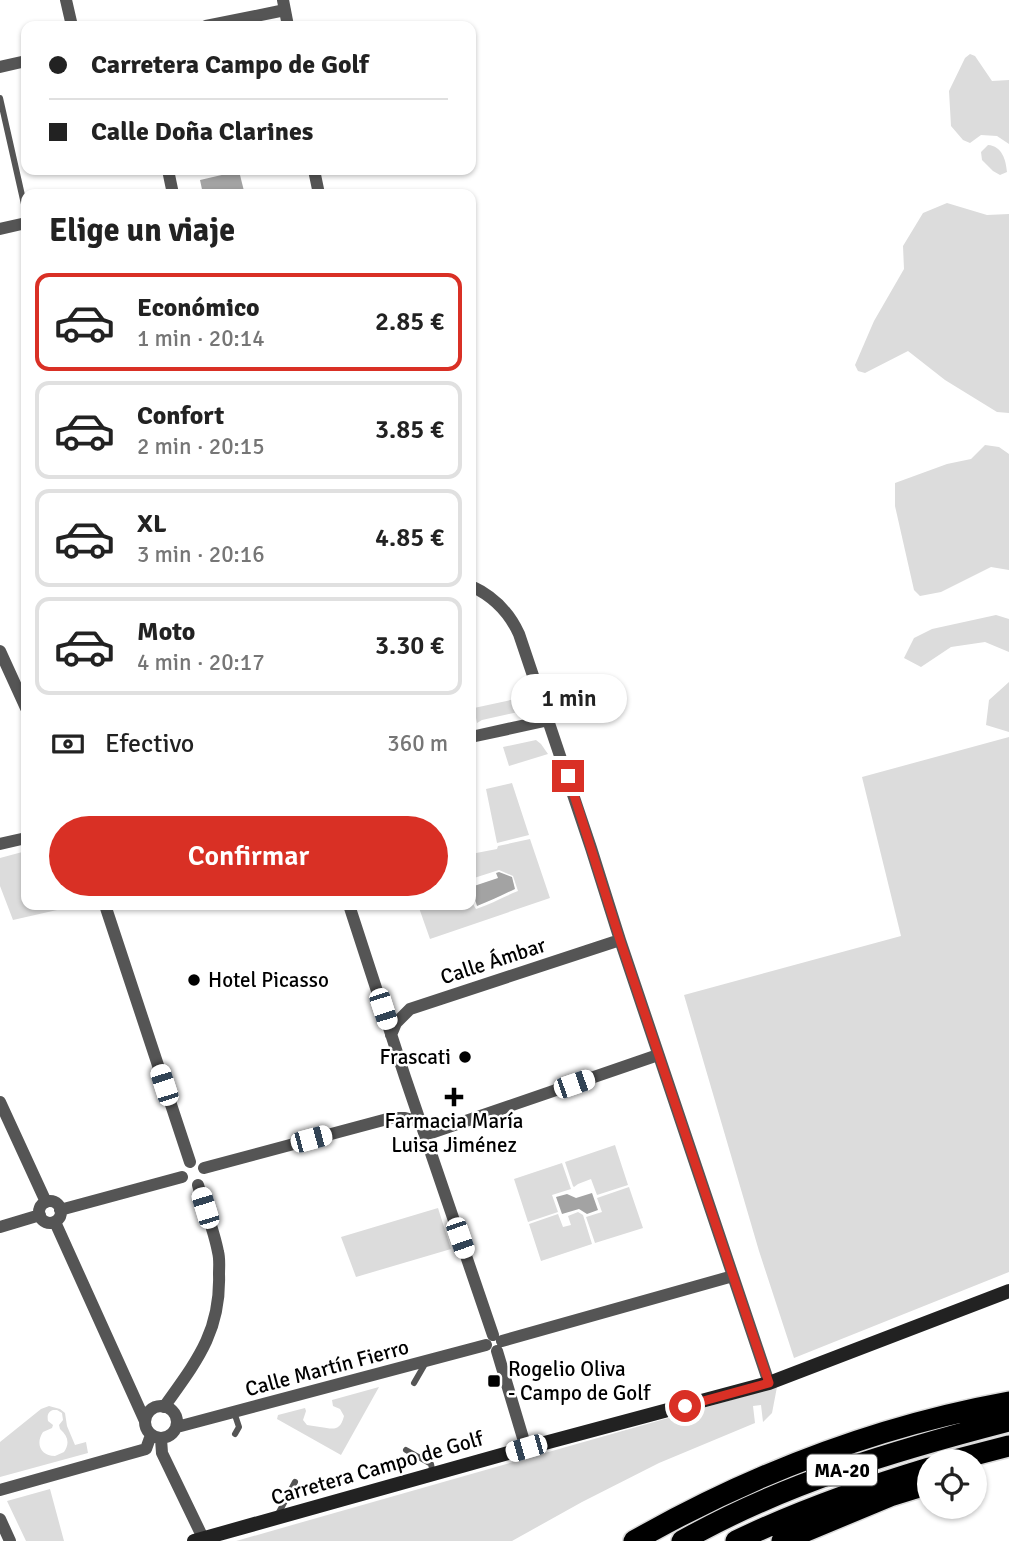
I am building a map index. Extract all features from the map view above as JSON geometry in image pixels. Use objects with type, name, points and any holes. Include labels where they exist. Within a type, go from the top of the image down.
[{"type":"highway","points":[[634,1541],[741,1486],[813,1456],[909,1424],[1009,1402]]},
{"type":"highway","name":"MA-20","points":[[682,1541],[767,1499],[825,1476],[880,1456],[1009,1421]]},
{"type":"highway","points":[[987,1452],[1009,1446]]},
{"type":"highway","points":[[987,1466],[1009,1460]]},
{"type":"highway","name":"MA-20","points":[[736,1541],[828,1501],[917,1472]]},
{"type":"highway","points":[[782,1541],[890,1496],[917,1488]]},
{"type":"street","points":[[66,0],[71,21]]},
{"type":"street","points":[[225,21],[284,5]]},
{"type":"street","points":[[0,67],[21,62]]},
{"type":"street","points":[[0,229],[21,224]]},
{"type":"street","points":[[476,589],[490,596],[505,610],[519,634],[769,1383]]},
{"type":"street","points":[[0,651],[21,697]]},
{"type":"street","points":[[13,680],[21,686]]},
{"type":"street","points":[[476,736],[551,725]]},
{"type":"street","points":[[0,844],[21,839]]},
{"type":"street","points":[[107,910],[190,1162]]},
{"type":"street","points":[[351,910],[494,1343],[526,1448]]},
{"type":"street","name":"Calle Ámbar","points":[[391,1035],[396,1023],[410,1009],[620,940]]},
{"type":"street","points":[[204,1168],[391,1118],[405,1118],[423,1128],[658,1055]]},
{"type":"street","points":[[0,1102],[46,1202]]},
{"type":"street","points":[[190,1162],[198,1163],[204,1168],[204,1179],[198,1185],[187,1184],[182,1177],[182,1170],[190,1162]]},
{"type":"street","points":[[182,1177],[57,1216],[45,1222],[40,1215],[40,1209],[46,1202],[57,1204],[57,1216],[145,1426],[156,1437],[199,1540]]},
{"type":"street","points":[[145,1421],[149,1411],[164,1406],[196,1362],[217,1315],[219,1253],[198,1185]]},
{"type":"street","points":[[0,1227],[40,1215]]},
{"type":"street","name":"Calle Martín Fierro","points":[[177,1427],[733,1276]]},
{"type":"street","name":"Carretera Campo de Golf","points":[[199,1540],[769,1383],[1009,1291]]},
{"type":"street","points":[[0,1490],[146,1449],[156,1437],[171,1435],[177,1427],[176,1416],[164,1406]]},
{"type":"street","points":[[0,1519],[10,1541]]},
{"type":"lane","points":[[0,98],[21,192]]},
{"type":"lane","points":[[414,1383],[426,1361]]},
{"type":"lane","points":[[234,1412],[239,1427],[235,1434]]},
{"type":"lane","points":[[406,1450],[430,1464],[433,1474]]},
{"type":"lane","points":[[276,1518],[295,1482]]},
{"type":"shaded area","points":[[970,54],[975,56],[992,81],[1009,80],[1009,144],[997,136],[981,135],[970,143],[963,140],[951,126],[949,91],[965,58]]},
{"type":"shaded area","points":[[988,145],[1000,151],[1007,172],[1000,175],[982,160],[981,152]]},
{"type":"shaded area","points":[[222,175],[240,175],[244,189],[202,189],[200,180]]},
{"type":"shaded area","points":[[947,203],[987,215],[1009,214],[1009,413],[997,412],[945,380],[908,351],[865,373],[858,371],[855,365],[874,321],[904,269],[903,246],[923,213]]},
{"type":"shaded area","points":[[985,445],[999,447],[1009,454],[1009,570],[991,567],[941,592],[920,596],[914,590],[895,506],[895,483],[947,464],[971,459]]},
{"type":"shaded area","points":[[996,615],[1009,619],[1009,652],[985,642],[951,647],[921,667],[904,658],[914,638],[932,629]]},
{"type":"shaded area","points":[[1009,682],[1009,732],[986,725],[989,700]]},
{"type":"shaded area","points":[[531,691],[534,700],[531,709],[477,723],[476,708],[529,696],[528,692]]},
{"type":"shaded area","points":[[1009,737],[1009,1272],[794,1358],[759,1251],[684,995],[901,936],[862,777]]},
{"type":"shaded area","points":[[536,740],[548,754],[509,766],[503,747]]},
{"type":"shaded area","points":[[512,783],[529,835],[497,843],[486,789]]},
{"type":"shaded area","points":[[530,839],[550,898],[430,939],[420,910],[476,910],[518,891],[513,876],[499,870],[476,877],[476,853],[497,849],[498,846]]},
{"type":"shaded area","points":[[21,852],[21,910],[57,910],[13,920],[0,886],[0,858]]},
{"type":"shaded area","points":[[496,873],[512,877],[515,889],[477,906],[476,885],[498,878]]},
{"type":"shaded area","points":[[615,1145],[628,1185],[597,1195],[591,1179],[573,1186],[565,1162]]},
{"type":"shaded area","points":[[562,1163],[571,1189],[552,1195],[558,1212],[528,1222],[514,1179]]},
{"type":"shaded area","points":[[629,1187],[643,1228],[595,1243],[586,1217],[602,1212],[597,1198]]},
{"type":"shaded area","points":[[592,1193],[598,1210],[587,1214],[579,1209],[562,1214],[556,1197],[567,1194],[576,1198]]},
{"type":"shaded area","points":[[438,1208],[451,1249],[356,1277],[341,1237]]},
{"type":"shaded area","points":[[578,1212],[583,1215],[592,1244],[541,1261],[529,1224],[558,1214],[563,1227],[571,1225],[568,1216]]},
{"type":"shaded area","points":[[379,1387],[341,1455],[277,1419],[278,1415],[305,1408],[303,1420],[307,1425],[335,1428],[340,1425],[344,1416],[340,1409],[333,1406],[332,1400]]},
{"type":"shaded area","points":[[777,1387],[772,1413],[763,1422],[761,1405],[753,1406],[755,1423],[659,1463],[512,1541],[236,1541]]},
{"type":"shaded area","points":[[49,1406],[65,1413],[75,1445],[86,1442],[88,1453],[0,1477],[0,1442],[41,1409]],"holes":[[[57,1410],[62,1413],[63,1420],[59,1425],[67,1443],[64,1452],[55,1456],[43,1452],[40,1441],[43,1432],[53,1425],[48,1421],[48,1414]]]},
{"type":"shaded area","points":[[50,1489],[64,1541],[26,1541],[7,1501]]},
{"type":"place","name":"Hotel Picasso","points":[[194,980]]},
{"type":"place","name":"Frascati","points":[[465,1057]]},
{"type":"place","name":"Farmacia María Luisa Jiménez","points":[[454,1097]]},
{"type":"place","name":"Rogelio Oliva - Campo de Golf","points":[[494,1381]]},
{"type":"route","points":[[568,776],[666,1080],[769,1383],[685,1406]]}]
